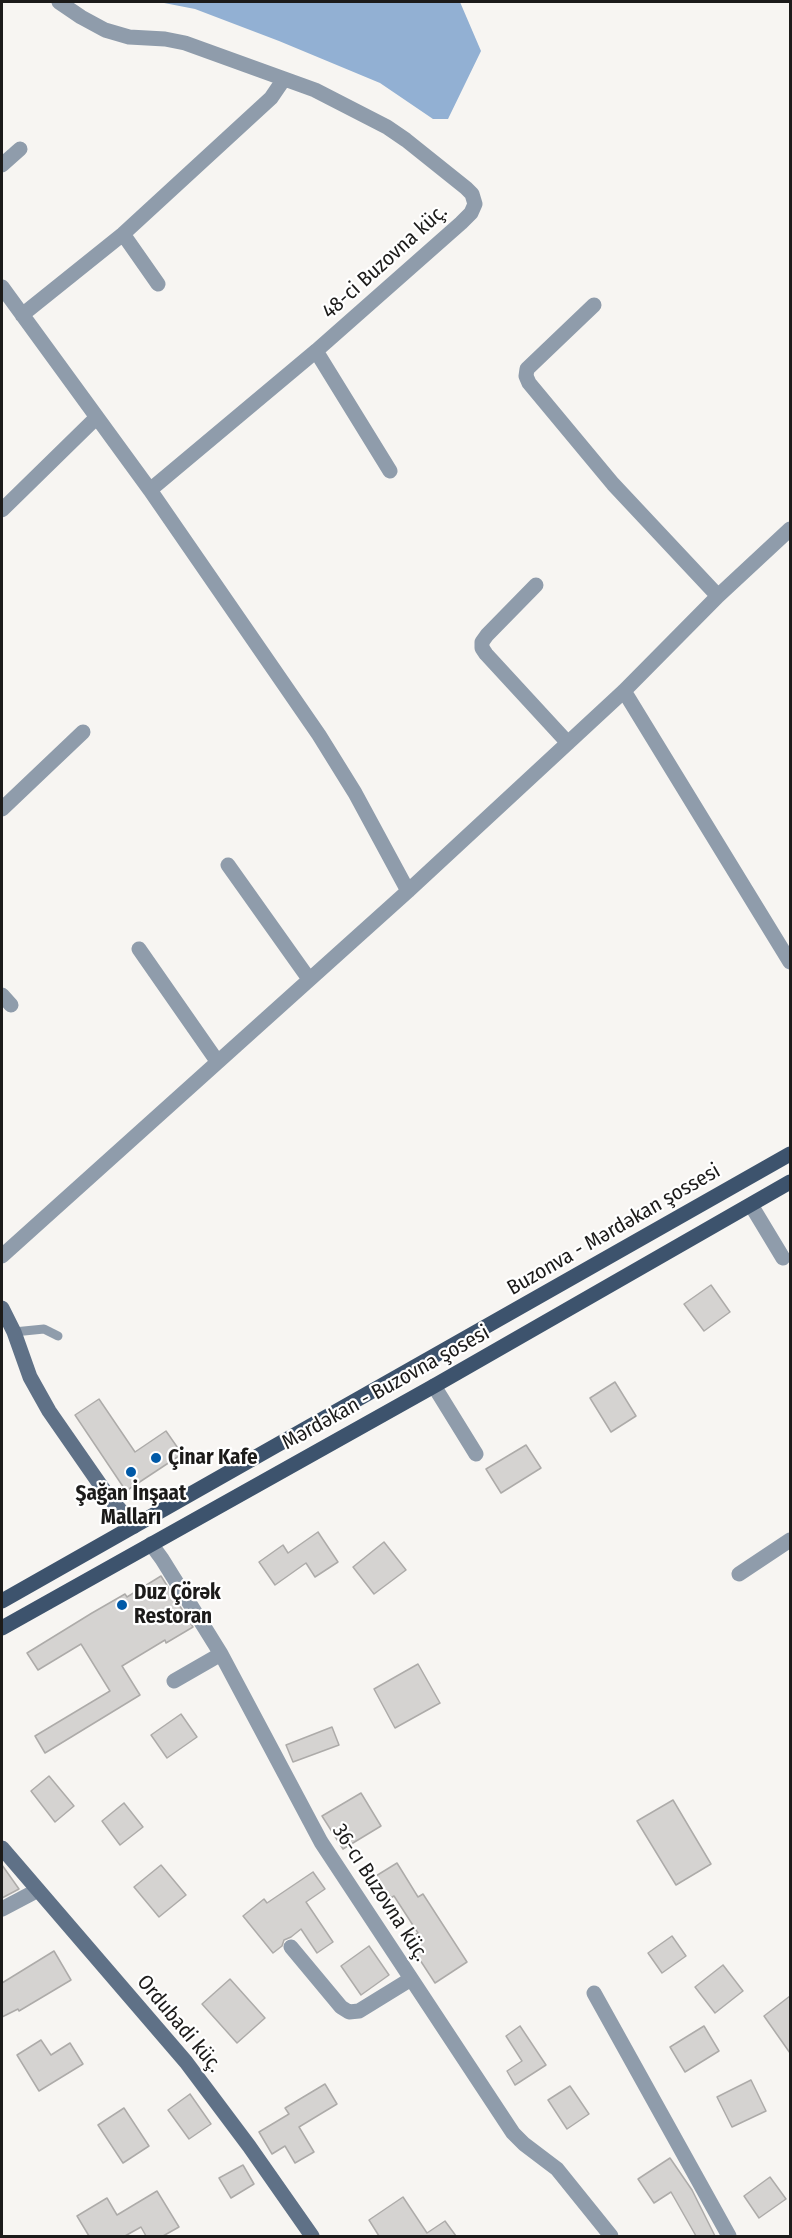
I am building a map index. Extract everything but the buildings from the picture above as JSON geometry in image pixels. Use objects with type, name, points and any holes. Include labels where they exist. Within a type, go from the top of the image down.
[{"type":"main road","name":"Buzonva - Mərdəkan şossesi","points":[[134,1526],[790,1154]]},
{"type":"main road","name":"Mərdəkan - Buzovna şosesi","points":[[2,1628],[434,1386],[790,1182]]},
{"type":"main road","points":[[2,1600],[134,1526],[151,1544]]},
{"type":"street","name":"48-ci Buzovna küç.","points":[[59,2],[105,30],[129,37],[186,43],[315,90],[387,127],[466,188],[472,194],[475,204],[471,213],[461,223],[316,351],[150,490]]},
{"type":"street","points":[[22,315],[123,234],[271,98],[284,79]]},
{"type":"street","points":[[2,165],[20,149]]},
{"type":"street","points":[[123,234],[158,284]]},
{"type":"street","points":[[2,287],[150,490],[325,744],[355,793],[408,891]]},
{"type":"street","points":[[594,304],[527,369],[526,376],[529,383],[613,484],[718,596]]},
{"type":"street","points":[[316,351],[390,471]]},
{"type":"street","points":[[2,510],[97,417]]},
{"type":"street","points":[[2,1256],[408,891],[624,691],[718,596],[790,529]]},
{"type":"street","points":[[536,585],[487,635],[482,642],[482,648],[568,743]]},
{"type":"street","points":[[624,691],[790,962]]},
{"type":"street","points":[[2,809],[83,732]]},
{"type":"street","points":[[228,865],[309,980]]},
{"type":"street","points":[[139,949],[217,1061]]},
{"type":"street","points":[[751,1204],[783,1258]]},
{"type":"street","points":[[2,1308],[15,1332],[30,1377],[49,1412],[108,1496],[134,1526]]},
{"type":"street","points":[[434,1386],[476,1454]]},
{"type":"street","points":[[739,1574],[790,1540]]},
{"type":"street","name":"36-cı Buzovna küç.","points":[[151,1544],[221,1654],[321,1842],[513,2133],[557,2169],[611,2236]]},
{"type":"street","points":[[174,1681],[221,1654]]},
{"type":"street","name":"Ordubadi küç.","points":[[2,1848],[186,2062],[312,2236]]},
{"type":"street","points":[[2,1909],[38,1890]]},
{"type":"street","points":[[291,1947],[341,2007],[349,2012],[359,2011],[411,1979]]},
{"type":"street","points":[[594,1993],[729,2236]]},
{"type":"lane","points":[[15,1332],[44,1329],[57,1336]]},
{"type":"water","points":[[159,2],[460,2],[481,51],[448,119],[433,119],[380,83],[195,9]]},
{"type":"place","name":"Çinar Kafe","points":[[156,1458]]},
{"type":"place","name":"Şağan İnşaat Malları","points":[[131,1472]]},
{"type":"place","name":"Duz Çörək Restoran","points":[[122,1605]]}]
